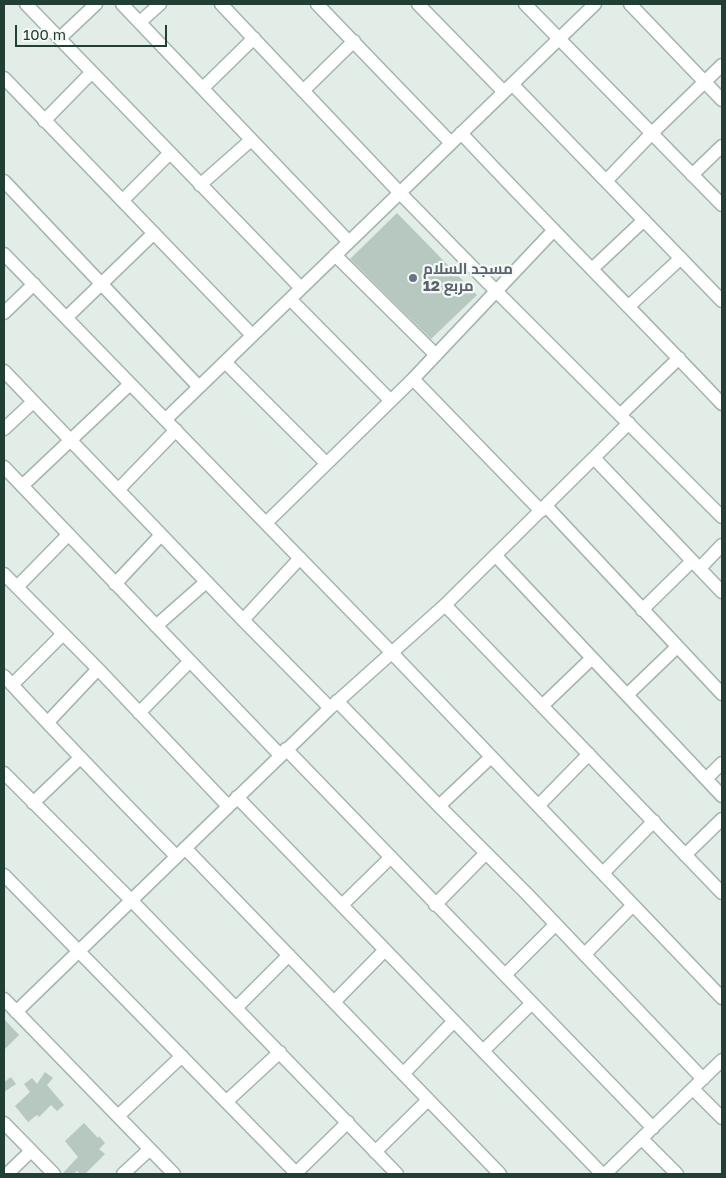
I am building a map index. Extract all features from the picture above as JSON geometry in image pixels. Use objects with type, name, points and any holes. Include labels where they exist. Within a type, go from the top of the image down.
[{"type":"street","points":[[26,4],[301,288]]},
{"type":"street","points":[[60,38],[96,4]]},
{"type":"street","points":[[122,4],[349,242]]},
{"type":"street","points":[[140,22],[160,4]]},
{"type":"street","points":[[221,4],[400,193],[722,517]]},
{"type":"street","points":[[317,4],[554,230],[722,404]]},
{"type":"street","points":[[418,4],[606,182],[722,301]]},
{"type":"street","points":[[525,4],[722,206]]},
{"type":"street","points":[[166,419],[595,4]]},
{"type":"street","points":[[630,4],[722,100]]},
{"type":"street","points":[[202,88],[254,38]]},
{"type":"street","points":[[304,91],[354,41]]},
{"type":"street","points":[[606,182],[652,133],[722,65]]},
{"type":"street","points":[[44,120],[92,72]]},
{"type":"street","points":[[6,85],[44,120],[123,200],[252,335]]},
{"type":"street","points":[[200,185],[251,140]]},
{"type":"street","points":[[692,174],[722,146]]},
{"type":"street","points":[[123,200],[170,153]]},
{"type":"street","points":[[4,181],[199,387]]},
{"type":"street","points":[[592,269],[644,220]]},
{"type":"street","points":[[266,522],[413,379],[554,230]]},
{"type":"street","points":[[66,318],[154,233]]},
{"type":"street","points":[[4,254],[266,522],[722,998]]},
{"type":"street","points":[[335,255],[436,355]]},
{"type":"street","points":[[629,306],[681,258]]},
{"type":"street","points":[[4,313],[34,284]]},
{"type":"street","points":[[290,299],[390,400]]},
{"type":"street","points":[[174,1174],[9,1007],[79,951],[333,704],[445,605],[496,556],[594,458],[624,419],[679,358]]},
{"type":"street","points":[[225,362],[326,463]]},
{"type":"street","points":[[4,371],[242,620],[440,806],[585,954],[703,1079]]},
{"type":"street","points":[[413,379],[543,509],[722,694]]},
{"type":"street","points":[[22,486],[130,384]]},
{"type":"street","points":[[4,429],[33,402]]},
{"type":"street","points":[[118,490],[176,430]]},
{"type":"street","points":[[594,458],[722,592]]},
{"type":"street","points":[[4,467],[190,661],[390,857],[653,1128]]},
{"type":"street","points":[[17,587],[68,535]]},
{"type":"street","points":[[115,584],[161,535]]},
{"type":"street","points":[[642,610],[722,545]]},
{"type":"street","points":[[496,556],[722,796]]},
{"type":"street","points":[[242,620],[300,558]]},
{"type":"street","points":[[4,574],[139,713],[342,905],[603,1174],[642,1139],[722,1060]]},
{"type":"street","points":[[156,626],[206,582]]},
{"type":"street","points":[[445,605],[722,893]]},
{"type":"street","points":[[64,634],[8,681],[80,758],[289,955],[500,1174]]},
{"type":"street","points":[[628,694],[677,647]]},
{"type":"street","points":[[542,706],[592,658]]},
{"type":"street","points":[[139,713],[190,661]]},
{"type":"street","points":[[48,722],[98,669]]},
{"type":"street","points":[[538,806],[589,754]]},
{"type":"street","points":[[440,806],[491,757]]},
{"type":"street","points":[[33,803],[80,758]]},
{"type":"street","points":[[706,779],[722,763]]},
{"type":"street","points":[[4,773],[131,900],[398,1174]]},
{"type":"street","points":[[685,855],[722,819]]},
{"type":"street","points":[[603,873],[654,821]]},
{"type":"street","points":[[436,905],[486,853]]},
{"type":"street","points":[[342,905],[390,857]]},
{"type":"street","points":[[4,875],[227,1101],[296,1174],[348,1122]]},
{"type":"street","points":[[585,954],[633,905]]},
{"type":"street","points":[[505,975],[555,925]]},
{"type":"street","points":[[334,1002],[385,950]]},
{"type":"street","points":[[236,1008],[289,955]]},
{"type":"street","points":[[483,1051],[532,1003]]},
{"type":"street","points":[[403,1074],[454,1021]]},
{"type":"street","points":[[227,1101],[280,1052]]},
{"type":"street","points":[[118,1116],[182,1056]]},
{"type":"street","points":[[693,1089],[722,1118]]},
{"type":"street","points":[[375,1152],[428,1100]]},
{"type":"street","points":[[4,1123],[54,1174]]},
{"type":"street","points":[[642,1139],[677,1174]]},
{"type":"street","points":[[123,1174],[150,1148]]},
{"type":"street","points":[[7,1174],[31,1151]]},
{"type":"building","name":"مسجد السلام مربع 12","points":[[397,213],[477,295],[431,339],[350,259]]},
{"type":"building","points":[[4,1019],[19,1035],[4,1050]]},
{"type":"building","points":[[45,1072],[53,1078],[47,1085],[64,1105],[57,1111],[51,1105],[39,1117],[37,1115],[28,1122],[15,1106],[30,1092],[24,1084],[32,1078],[37,1084]]},
{"type":"building","points":[[11,1077],[16,1084],[4,1092],[4,1082]]},
{"type":"building","points":[[84,1123],[105,1143],[99,1149],[105,1154],[85,1174],[80,1174],[77,1171],[74,1174],[62,1174],[78,1157],[65,1141]]},
{"type":"place","name":"مسجد السلام مربع 12","points":[[413,278]]}]
